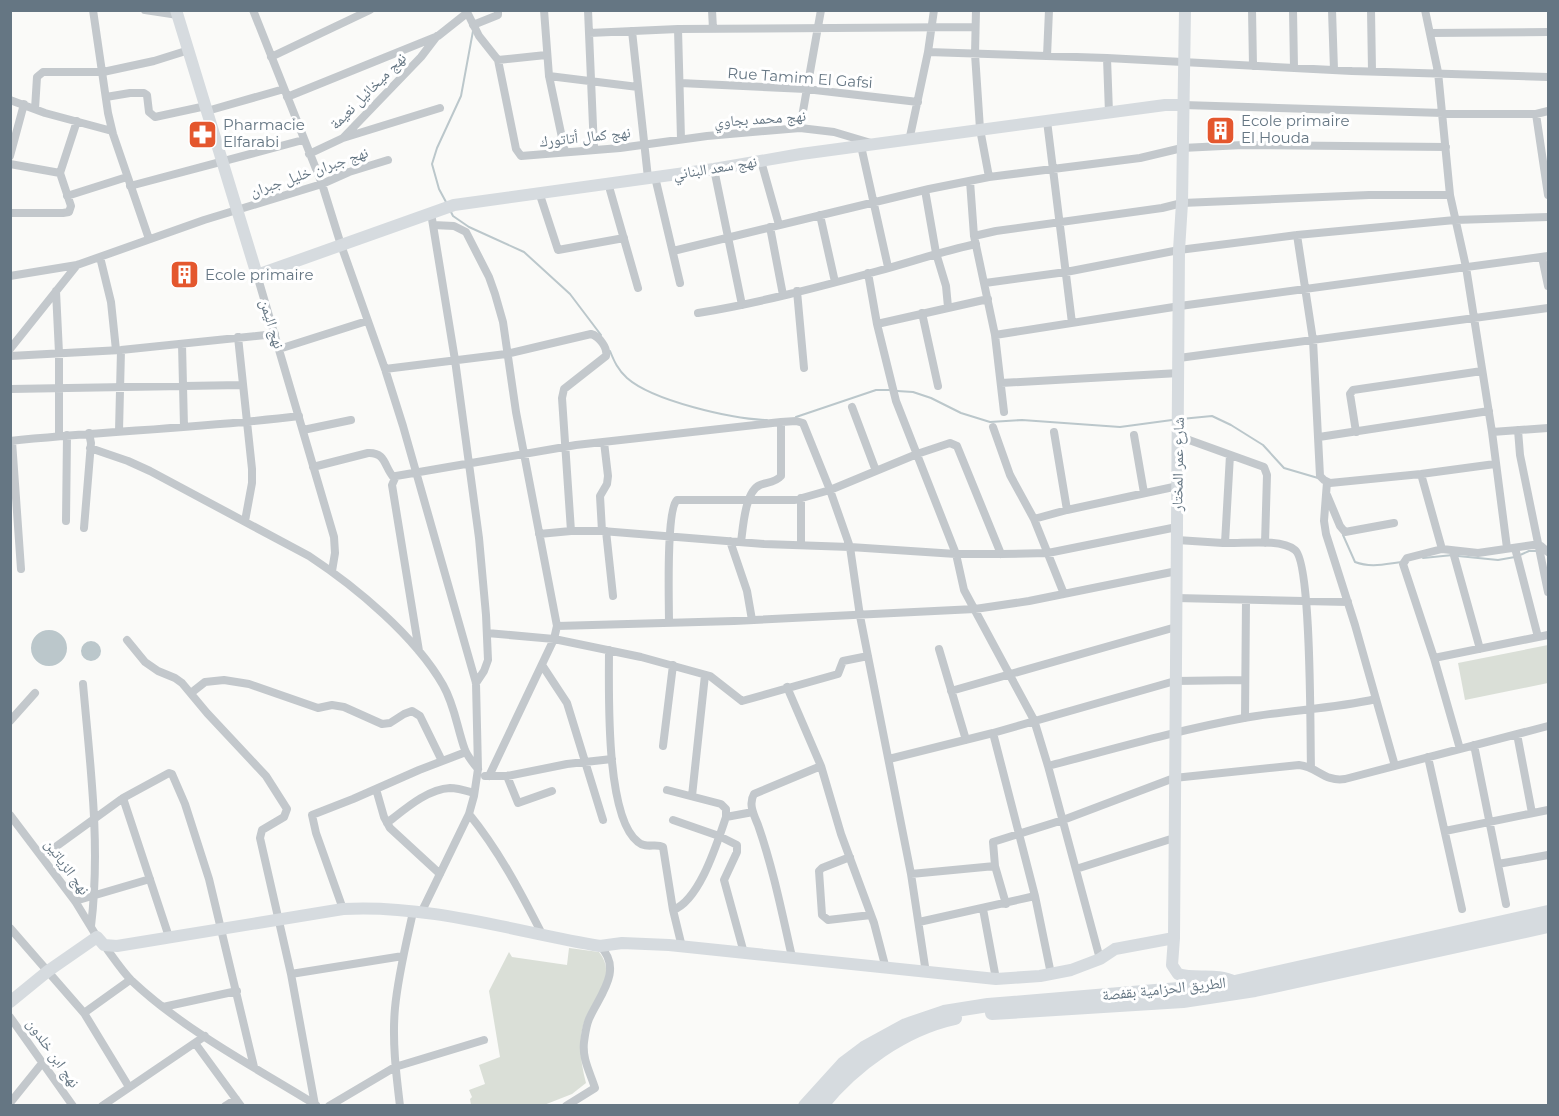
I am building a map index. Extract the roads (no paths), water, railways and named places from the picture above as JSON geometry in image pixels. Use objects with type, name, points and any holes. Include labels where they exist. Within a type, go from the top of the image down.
[{"type":"main road","name":"الطريق الحزامية بقفصة","points":[[804,1106],[844,1063],[864,1048],[906,1025],[944,1011],[1235,982],[1548,912]]},
{"type":"main road","name":"الطريق الحزامية بقفصة","points":[[821,1106],[851,1074],[885,1049],[947,1020],[989,1014],[1183,1000],[1245,991],[1548,926]]},
{"type":"street","points":[[93,10],[112,131],[149,239]]},
{"type":"street","points":[[145,10],[177,13]]},
{"type":"street","points":[[253,10],[322,184],[385,369],[476,683],[477,773],[469,814],[440,874],[417,912],[403,956],[395,1009],[395,1067],[400,1106]]},
{"type":"street","points":[[271,57],[370,10]]},
{"type":"street","points":[[473,25],[494,18],[498,15],[498,10]]},
{"type":"street","points":[[544,10],[546,56],[565,152]]},
{"type":"street","points":[[588,10],[594,149]]},
{"type":"street","points":[[712,10],[712,28]]},
{"type":"street","points":[[800,128],[821,10]]},
{"type":"street","points":[[909,141],[928,52],[934,10]]},
{"type":"street","points":[[976,10],[975,54],[980,129],[989,177]]},
{"type":"street","points":[[1047,56],[1049,10]]},
{"type":"street","name":"شارع عمر المختار","points":[[1185,10],[1182,203],[1179,250],[1172,964],[1178,974],[1218,976],[1235,982]]},
{"type":"street","points":[[1252,10],[1253,66]]},
{"type":"street","points":[[1293,10],[1294,68]]},
{"type":"street","points":[[1332,10],[1334,70]]},
{"type":"street","points":[[1371,10],[1372,71]]},
{"type":"street","points":[[1425,10],[1438,72],[1450,195],[1466,267],[1495,464],[1511,548],[1538,637]]},
{"type":"street","points":[[106,98],[130,93],[144,93],[147,95],[149,112],[155,117],[286,93],[438,36],[467,12],[479,36],[498,60],[546,56]]},
{"type":"street","name":"نهج اليمن","points":[[177,13],[258,275],[334,537],[333,572]]},
{"type":"street","points":[[589,33],[712,28],[975,27]]},
{"type":"street","points":[[678,29],[681,140]]},
{"type":"street","points":[[632,31],[651,177],[680,283]]},
{"type":"street","points":[[1430,33],[1548,32]]},
{"type":"street","name":"نهج ميخائيل نعيمة","points":[[309,154],[343,138],[421,57],[438,36]]},
{"type":"street","points":[[35,109],[37,77],[43,72],[103,72],[189,51]]},
{"type":"street","points":[[928,52],[1548,77]]},
{"type":"street","points":[[1107,58],[1109,113]]},
{"type":"street","name":"نهج كمال أتاتورك","points":[[498,60],[518,153],[525,156],[645,144]]},
{"type":"street","points":[[549,76],[638,87]]},
{"type":"street","name":"Rue Tamim El Gafsi","points":[[680,83],[806,89],[918,102]]},
{"type":"street","points":[[10,99],[35,109],[112,131]]},
{"type":"street","points":[[10,156],[24,104]]},
{"type":"street","points":[[1183,105],[1443,113],[1536,114],[1548,111]]},
{"type":"street","name":"نهج سعد البناني","points":[[258,275],[341,245],[434,216],[454,205],[980,129],[1183,105]]},
{"type":"street","points":[[343,138],[440,108]]},
{"type":"street","points":[[1536,114],[1548,195]]},
{"type":"street","points":[[10,213],[67,213],[71,206],[60,173],[77,121]]},
{"type":"street","points":[[1047,121],[1072,323]]},
{"type":"street","name":"نهج محمد بجاوي","points":[[645,144],[800,128],[834,132],[876,144]]},
{"type":"street","points":[[67,196],[224,162],[303,140]]},
{"type":"street","points":[[861,146],[888,267]]},
{"type":"street","points":[[673,251],[873,202],[989,177],[1140,158],[1182,148],[1446,147]]},
{"type":"street","name":"نهج جبران خليل جبران","points":[[10,276],[76,265],[388,160]]},
{"type":"street","points":[[761,161],[779,225]]},
{"type":"street","points":[[10,164],[60,173]]},
{"type":"street","points":[[714,169],[742,305]]},
{"type":"street","points":[[970,181],[975,240],[995,335],[1004,412]]},
{"type":"street","points":[[608,183],[638,288]]},
{"type":"street","points":[[925,190],[948,307]]},
{"type":"street","points":[[539,192],[558,250],[624,238]]},
{"type":"street","points":[[698,313],[742,305],[868,273],[936,253],[996,231],[1162,208],[1182,203],[1369,195],[1450,195]]},
{"type":"street","points":[[820,215],[835,282]]},
{"type":"street","points":[[434,216],[460,228],[470,238],[495,294],[503,322],[506,354],[557,626],[554,639],[489,776]]},
{"type":"street","points":[[434,216],[479,538],[487,633],[487,665],[476,683]]},
{"type":"street","points":[[985,283],[1066,272],[1179,250],[1297,235],[1455,220],[1548,217]]},
{"type":"street","points":[[770,227],[783,295]]},
{"type":"street","points":[[1297,235],[1313,340],[1320,476],[1327,482],[1421,474],[1495,464]]},
{"type":"street","points":[[995,335],[1180,306],[1545,256],[1548,286]]},
{"type":"street","points":[[100,257],[111,302],[118,350],[119,431]]},
{"type":"street","points":[[10,349],[76,265]]},
{"type":"street","points":[[868,273],[877,324],[896,401],[956,554],[964,590],[1034,720],[1100,959]]},
{"type":"street","points":[[56,291],[66,521]]},
{"type":"street","points":[[797,291],[804,368]]},
{"type":"street","points":[[877,324],[988,299]]},
{"type":"street","points":[[1179,358],[1548,308]]},
{"type":"street","points":[[922,313],[938,386]]},
{"type":"street","points":[[279,349],[367,321]]},
{"type":"street","points":[[10,356],[118,350],[275,334]]},
{"type":"street","points":[[385,369],[506,354],[591,334],[596,336],[604,346],[606,356],[564,389],[563,393],[564,447],[571,531]]},
{"type":"street","points":[[238,338],[252,483],[245,521]]},
{"type":"street","points":[[182,344],[184,427]]},
{"type":"street","points":[[1356,432],[1350,394],[1353,390],[1482,371]]},
{"type":"street","points":[[1001,383],[1179,373]]},
{"type":"street","points":[[10,389],[242,385]]},
{"type":"street","points":[[852,407],[876,471]]},
{"type":"street","points":[[1319,437],[1489,411]]},
{"type":"street","points":[[21,569],[11,441],[299,416]]},
{"type":"street","points":[[303,430],[351,420]]},
{"type":"street","points":[[419,651],[393,496],[392,485],[394,478],[399,474],[604,442],[781,422],[796,421],[805,425],[850,547],[860,615],[889,759],[926,973]]},
{"type":"street","points":[[741,542],[750,499],[756,487],[781,476],[781,422]]},
{"type":"street","points":[[1178,424],[1230,455],[1262,465],[1266,470],[1265,543]]},
{"type":"street","points":[[993,427],[1010,476],[1034,519],[1064,594]]},
{"type":"street","points":[[1492,432],[1548,428]]},
{"type":"street","points":[[1518,430],[1520,455],[1544,547],[1548,592]]},
{"type":"street","points":[[1054,432],[1067,510]]},
{"type":"street","points":[[84,528],[90,433]]},
{"type":"street","points":[[1134,435],[1144,493]]},
{"type":"street","points":[[604,442],[608,476],[600,496],[613,596]]},
{"type":"street","points":[[669,622],[672,505],[677,500],[779,501],[801,498],[830,490],[916,454],[950,443],[957,446],[1001,554]]},
{"type":"street","points":[[90,448],[150,471],[309,556],[333,572],[390,621],[419,651],[444,686],[454,707],[466,752],[477,773],[507,776],[612,759]]},
{"type":"street","points":[[314,467],[368,453],[377,453],[384,458],[394,478]]},
{"type":"street","points":[[1226,543],[1230,455]]},
{"type":"street","points":[[1421,474],[1442,549]]},
{"type":"street","points":[[1327,482],[1324,521],[1395,766]]},
{"type":"street","points":[[1034,519],[1178,486]]},
{"type":"street","points":[[1326,494],[1345,532],[1394,523]]},
{"type":"street","points":[[801,498],[801,545]]},
{"type":"street","points":[[539,534],[604,531],[730,542],[956,554],[1001,554],[1048,553],[1177,526]]},
{"type":"street","points":[[1177,540],[1265,543],[1289,547],[1299,555],[1304,572],[1307,602],[1311,768]]},
{"type":"street","points":[[730,542],[747,591],[752,620]]},
{"type":"street","points":[[1460,749],[1434,658],[1403,564],[1407,558],[1442,549],[1478,553],[1511,548],[1544,547]]},
{"type":"street","points":[[1453,552],[1480,649]]},
{"type":"street","points":[[557,626],[752,620],[975,609],[1177,571]]},
{"type":"street","points":[[1176,598],[1348,602]]},
{"type":"street","points":[[1245,718],[1246,600]]},
{"type":"street","points":[[951,691],[1176,627]]},
{"type":"street","points":[[487,633],[554,639],[673,665],[718,681],[742,701],[838,674],[843,662],[868,656]]},
{"type":"street","points":[[1434,658],[1548,635]]},
{"type":"street","points":[[127,640],[145,662],[158,671],[175,678],[191,693],[266,776],[287,809],[284,817],[262,830],[260,838],[291,974],[316,1105]]},
{"type":"street","points":[[939,649],[966,740]]},
{"type":"street","points":[[609,650],[612,759],[621,816],[628,831],[637,842],[644,846],[663,847],[673,910],[682,947]]},
{"type":"street","points":[[542,665],[567,703],[603,820]]},
{"type":"street","points":[[663,746],[673,665]]},
{"type":"street","points":[[692,796],[705,675]]},
{"type":"street","points":[[191,693],[205,682],[224,680],[249,684],[318,708],[332,705],[344,707],[386,724],[412,711],[420,716],[442,761]]},
{"type":"street","points":[[889,759],[993,734],[1034,720],[1175,681],[1245,680]]},
{"type":"street","points":[[83,684],[93,799],[97,936]]},
{"type":"street","points":[[787,687],[821,766],[871,915],[886,969]]},
{"type":"street","points":[[10,721],[35,693]]},
{"type":"street","points":[[1048,766],[1175,732],[1245,718],[1335,707],[1376,699]]},
{"type":"street","points":[[1006,904],[995,866],[993,842],[1063,820],[1174,778],[1305,765],[1323,776],[1338,780],[1548,726]]},
{"type":"street","points":[[993,734],[1035,896],[1052,974]]},
{"type":"street","points":[[1517,734],[1532,813]]},
{"type":"street","points":[[1474,745],[1506,904]]},
{"type":"street","points":[[343,909],[311,816],[466,752]]},
{"type":"street","points":[[1428,757],[1462,909]]},
{"type":"street","points":[[792,957],[770,862],[751,800],[754,794],[821,766]]},
{"type":"street","points":[[43,856],[123,798],[169,773],[172,774],[185,804],[209,879],[254,1067]]},
{"type":"street","points":[[507,776],[518,803],[552,791]]},
{"type":"street","points":[[375,789],[387,823],[440,874]]},
{"type":"street","points":[[387,823],[414,803],[443,789],[474,793]]},
{"type":"street","points":[[667,790],[724,806],[726,809],[726,817],[719,836],[691,896],[680,907],[673,910]]},
{"type":"street","points":[[123,798],[170,937]]},
{"type":"street","points":[[1445,831],[1489,820],[1548,810]]},
{"type":"street","points":[[726,817],[753,812]]},
{"type":"street","points":[[469,814],[504,862],[542,934]]},
{"type":"street","name":"نهج الزياتين","points":[[10,815],[43,856],[130,980],[163,1007],[205,1036],[316,1105]]},
{"type":"street","points":[[673,819],[737,845],[738,848],[724,880],[744,954]]},
{"type":"street","points":[[1076,869],[1174,838]]},
{"type":"street","points":[[1498,864],[1548,855]]},
{"type":"street","points":[[850,857],[822,868],[819,872],[823,918],[828,920],[871,915]]},
{"type":"street","points":[[910,874],[995,866]]},
{"type":"street","points":[[75,901],[150,879]]},
{"type":"street","points":[[919,922],[1035,896]]},
{"type":"street","points":[[97,936],[117,946],[343,909],[374,908],[417,912],[600,946],[622,943],[682,947],[996,979],[1052,974],[1085,965],[1123,947],[1174,938]]},
{"type":"street","points":[[983,909],[996,979]]},
{"type":"street","points":[[10,928],[84,1013],[129,1087]]},
{"type":"street","points":[[10,1002],[97,936]]},
{"type":"street","points":[[567,1105],[595,1088],[584,1058],[584,1049],[587,1024],[610,977],[608,959],[600,946]]},
{"type":"street","points":[[291,974],[403,956]]},
{"type":"street","points":[[84,1013],[130,980]]},
{"type":"street","points":[[163,1007],[237,991]]},
{"type":"street","name":"نهج ابن خلدون","points":[[10,1017],[73,1106]]},
{"type":"street","points":[[102,1106],[205,1036]]},
{"type":"street","points":[[329,1106],[395,1067],[484,1040]]},
{"type":"street","points":[[195,1043],[238,1102],[225,1106]]},
{"type":"street","points":[[10,1103],[43,1062]]},
{"type":"waterway","points":[[446,202],[439,189],[432,164],[461,96],[473,31]]},
{"type":"waterway","points":[[450,210],[453,216],[469,227],[524,252],[570,294],[601,335]]},
{"type":"waterway","points":[[610,351],[621,372],[627,378],[655,394],[714,412],[767,420]]},
{"type":"waterway","points":[[796,417],[876,390],[891,390]]},
{"type":"waterway","points":[[897,391],[913,392],[961,413],[990,422],[1022,420],[1120,427],[1172,420]]},
{"type":"waterway","points":[[1181,419],[1212,416],[1263,445],[1284,468],[1318,478]]},
{"type":"waterway","points":[[1343,535],[1355,562],[1372,565],[1402,562]]},
{"type":"waterway","points":[[1520,555],[1529,551],[1538,551]]},
{"type":"waterway","points":[[1423,558],[1453,555]]},
{"type":"waterway","points":[[1458,556],[1498,560],[1515,557]]},
{"type":"place","name":"Ecole primaire El Houda","points":[[1220,130]]},
{"type":"place","name":"Pharmacie Elfarabi","points":[[202,134]]},
{"type":"place","name":"Ecole primaire","points":[[184,275]]}]
